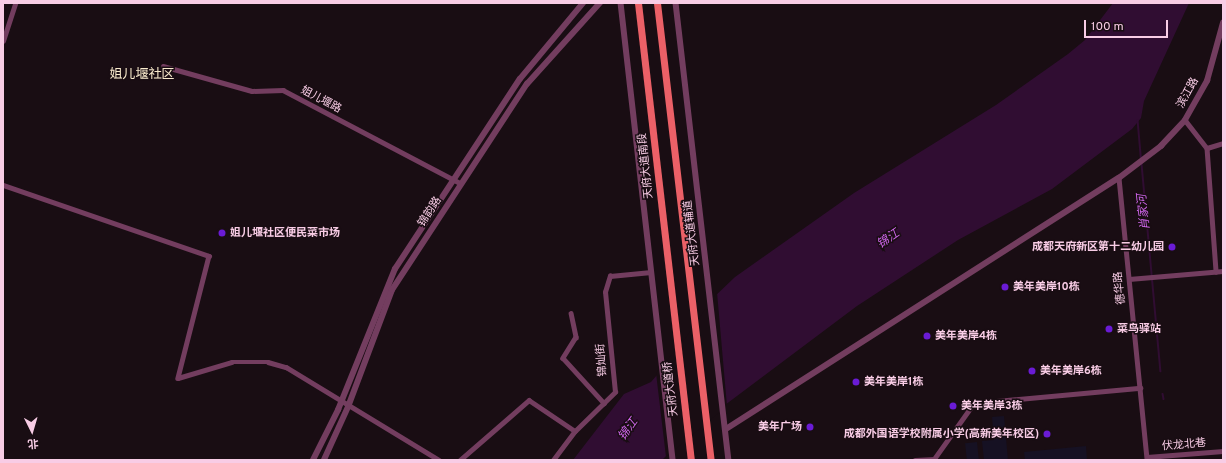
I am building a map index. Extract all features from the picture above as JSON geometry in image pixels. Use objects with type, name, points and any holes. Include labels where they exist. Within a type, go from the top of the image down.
[{"type":"main road","name":"天府大道南段","points":[[638,3],[675,327]]},
{"type":"main road","points":[[658,3],[711,460]]},
{"type":"main road","name":"天府大道桥","points":[[675,327],[691,460]]},
{"type":"street","points":[[3,41],[14,3]]},
{"type":"street","name":"锦韵路","points":[[313,460],[341,401],[395,269],[520,79],[583,3]]},
{"type":"street","name":"锦韵路","points":[[324,460],[348,407],[392,290],[460,183],[527,84],[600,3]]},
{"type":"street","points":[[621,3],[673,460]]},
{"type":"street","name":"天府大道辅道","points":[[676,3],[729,460]]},
{"type":"street","name":"滨江路","points":[[1207,148],[1185,120],[1207,81],[1223,23]]},
{"type":"street","name":"姐儿堰路","points":[[163,66],[252,91],[283,90],[460,183]]},
{"type":"street","points":[[726,429],[1119,178],[1147,157],[1185,120]]},
{"type":"street","points":[[1216,272],[1207,148],[1223,143]]},
{"type":"street","name":"德华路","points":[[1119,178],[1147,459]]},
{"type":"street","points":[[3,185],[209,256],[178,378],[232,362],[268,362],[300,373],[348,407],[439,460]]},
{"type":"street","points":[[1129,279],[1223,271]]},
{"type":"street","name":"锦灿街","points":[[553,460],[575,431],[615,392],[606,286],[610,276],[652,272]]},
{"type":"street","points":[[571,313],[576,337],[563,358],[604,403]]},
{"type":"street","points":[[915,460],[934,459],[974,403],[1140,388]]},
{"type":"street","points":[[460,460],[529,400],[575,431]]},
{"type":"street","name":"伏龙北巷","points":[[1147,459],[1223,451]]},
{"type":"shaded area","points":[[1004,416],[1008,460],[984,460],[982,441],[994,440],[992,417]]},
{"type":"shaded area","points":[[977,442],[979,460],[967,460],[965,443]]},
{"type":"shaded area","points":[[1086,446],[1087,460],[1025,460],[1024,452]]},
{"type":"water","name":"锦江","points":[[1113,3],[1189,3],[1144,101],[1141,118],[1132,129],[1052,189],[958,240],[857,306],[697,426],[662,460],[573,460],[624,394],[651,382],[687,340],[712,299],[735,277],[854,193],[996,105],[1068,54],[1085,40]]},
{"type":"pier","points":[[717,292],[727,406],[666,457],[656,373],[685,339]]},
{"type":"waterway","name":"肖家河","points":[[1138,120],[1141,158]]},
{"type":"waterway","name":"肖家河","points":[[1142,164],[1161,371]]},
{"type":"waterway","name":"肖家河","points":[[1163,394],[1164,399]]},
{"type":"waterway","name":"肖家河","points":[[1168,440],[1176,445]]},
{"type":"place","name":"姐儿堰社区便民菜市场","points":[[222,233]]},
{"type":"place","name":"成都天府新区第十二幼儿园","points":[[1172,247]]},
{"type":"place","name":"美年美岸10栋","points":[[1005,287]]},
{"type":"place","name":"菜鸟驿站","points":[[1109,329]]},
{"type":"place","name":"美年美岸4栋","points":[[927,336]]},
{"type":"place","name":"美年美岸6栋","points":[[1032,371]]},
{"type":"place","name":"美年美岸1栋","points":[[856,382]]},
{"type":"place","name":"美年美岸3栋","points":[[953,406]]},
{"type":"place","name":"美年广场","points":[[810,427]]},
{"type":"place","name":"成都外国语学校附属小学(高新美年校区)","points":[[1047,434]]},
{"type":"district","name":"姐儿堰社区","points":[[142,75]]}]
